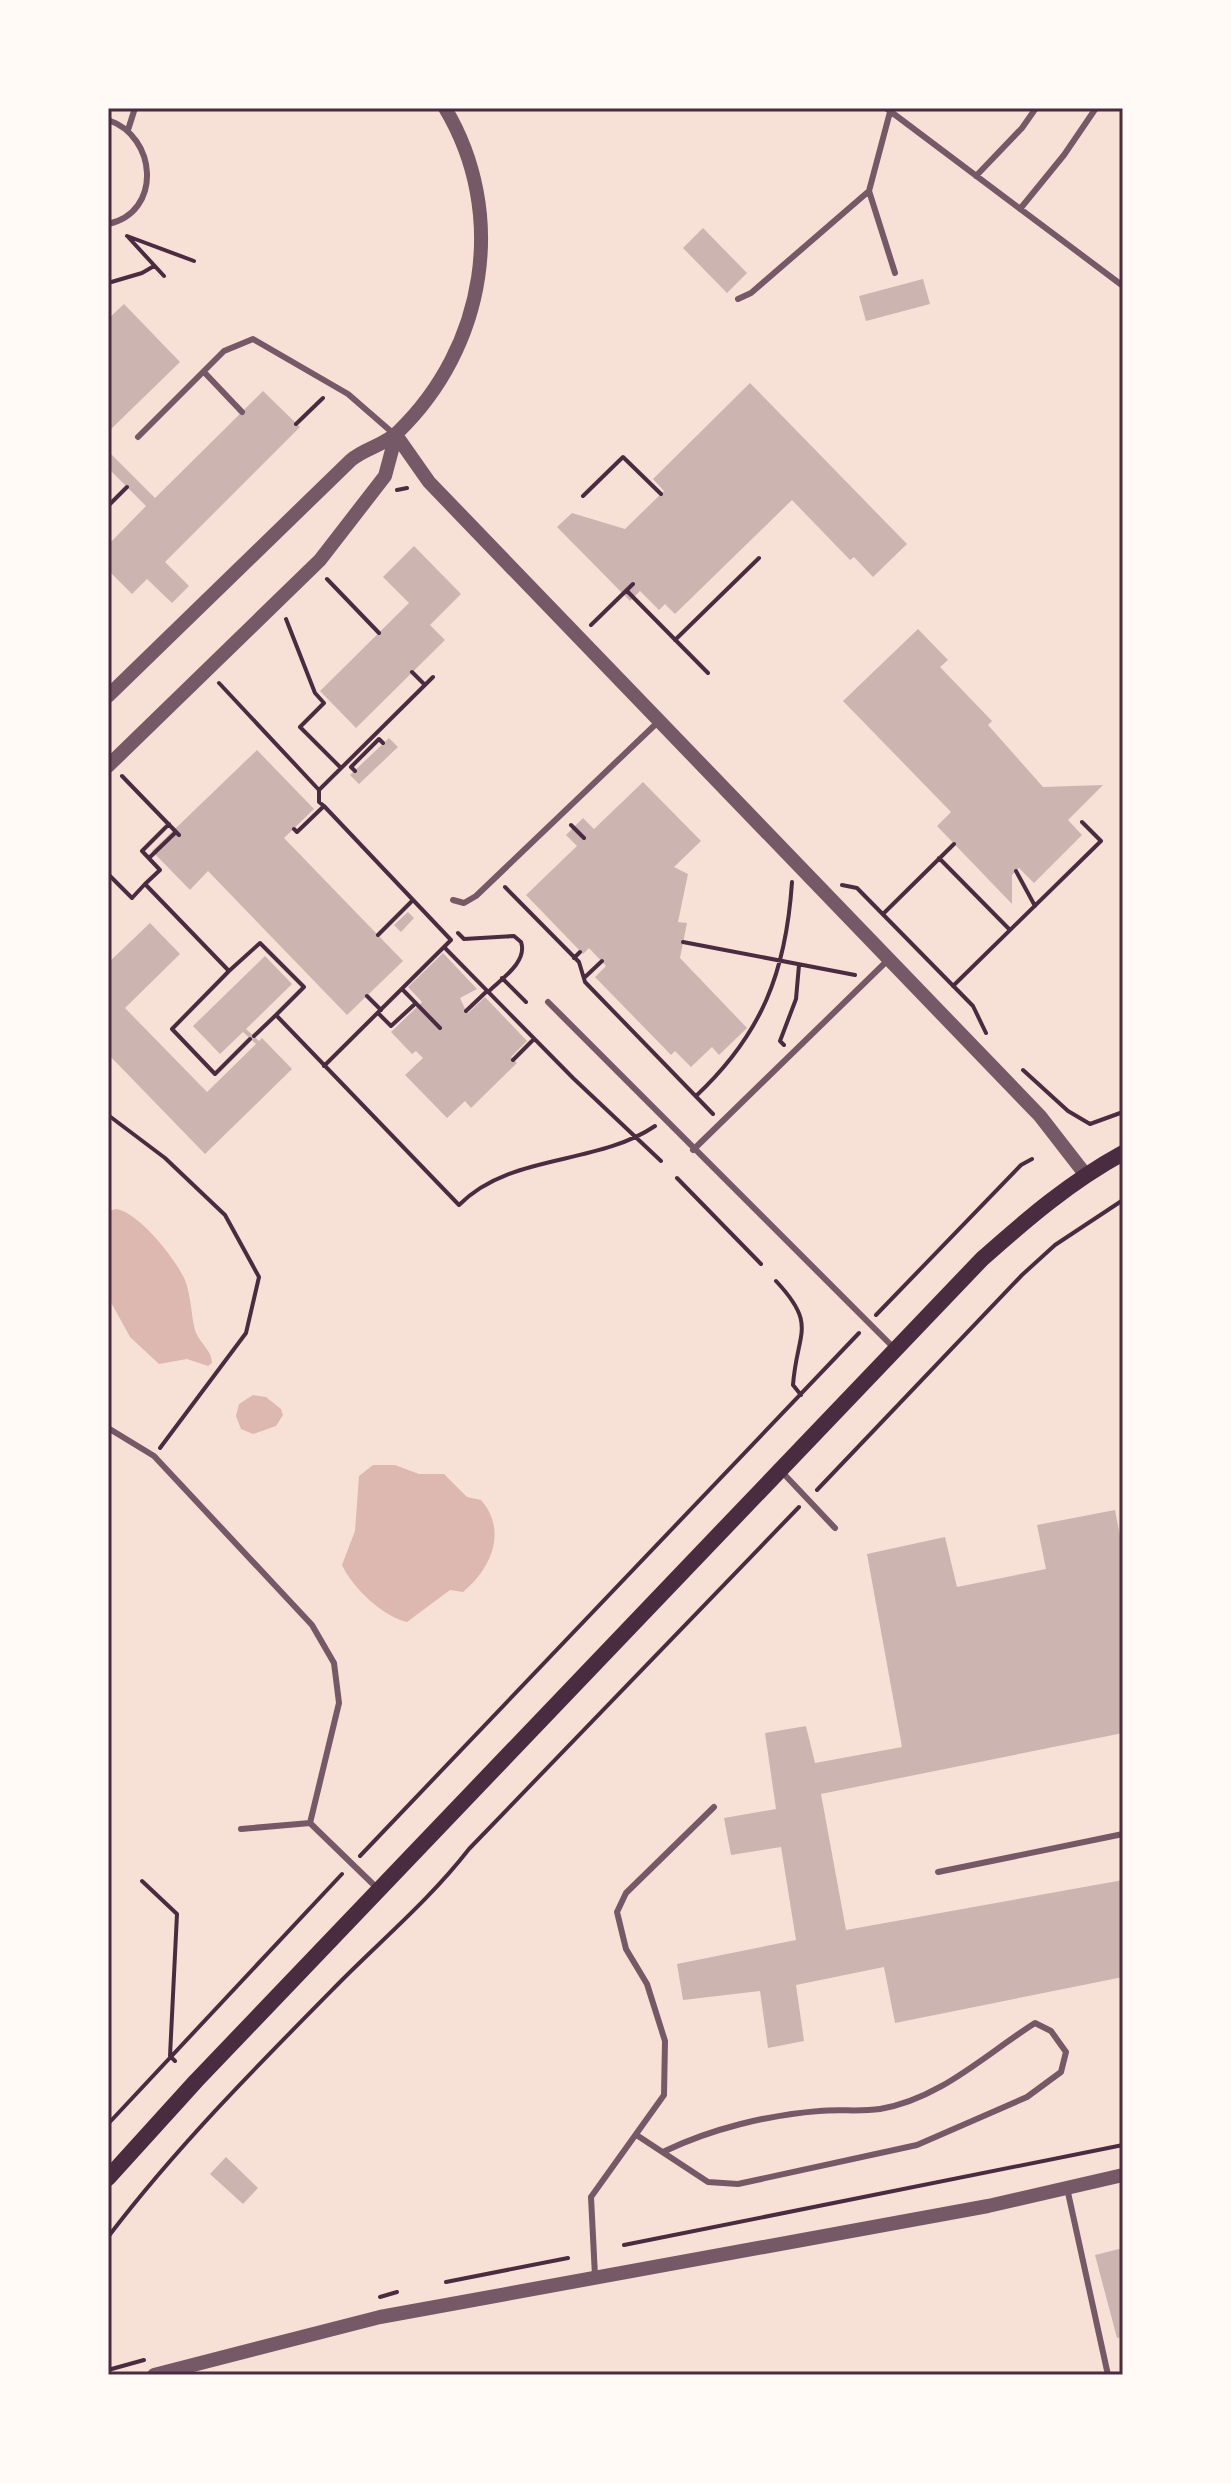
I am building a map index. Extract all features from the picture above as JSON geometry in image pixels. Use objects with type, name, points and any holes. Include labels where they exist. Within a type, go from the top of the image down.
[{"type":"main road","points":[[108,2178],[982,1259],[1043,1205],[1085,1174],[1123,1153]]},
{"type":"street","points":[[108,696],[358,454],[396,435],[435,389],[458,348],[473,309],[483,256],[481,214],[474,176],[459,132],[445,108]]},
{"type":"street","points":[[396,435],[429,482],[1040,1116],[1085,1174]]},
{"type":"street","points":[[108,766],[320,560],[385,476],[396,435]]},
{"type":"street","points":[[154,2375],[380,2317],[595,2280],[1123,2175]]},
{"type":"lane","points":[[128,130],[135,108]]},
{"type":"lane","points":[[976,176],[1022,128],[1036,108]]},
{"type":"lane","points":[[1020,209],[1064,155],[1096,108]]},
{"type":"lane","points":[[895,273],[869,191],[888,110],[1123,286]]},
{"type":"lane","points":[[108,120],[128,130],[140,143],[147,160],[148,183],[141,201],[130,213],[108,224]]},
{"type":"lane","points":[[738,299],[751,293],[869,191]]},
{"type":"lane","points":[[138,437],[232,345],[253,339],[348,394],[396,435]]},
{"type":"lane","points":[[204,372],[242,412]]},
{"type":"lane","points":[[453,900],[464,903],[476,896],[659,721]]},
{"type":"lane","points":[[693,1150],[890,958]]},
{"type":"lane","points":[[548,1002],[896,1350]]},
{"type":"lane","points":[[108,1428],[154,1456],[312,1625],[334,1663],[339,1703],[310,1823]]},
{"type":"lane","points":[[781,1470],[835,1528]]},
{"type":"lane","points":[[595,2280],[591,2197],[638,2136],[664,2095],[665,2041],[647,1984],[626,1949],[617,1912],[626,1893],[714,1807]]},
{"type":"lane","points":[[241,1829],[310,1823],[380,1890]]},
{"type":"lane","points":[[938,1872],[1123,1834]]},
{"type":"lane","points":[[638,2136],[708,2182],[738,2184],[917,2145],[1027,2097],[1061,2072],[1066,2052],[1051,2031],[1035,2023],[973,2070],[916,2097],[881,2109],[816,2111],[703,2133],[665,2151]]},
{"type":"lane","points":[[1067,2188],[1108,2375]]},
{"type":"path","points":[[164,276],[127,236],[194,261]]},
{"type":"path","points":[[108,283],[142,273],[154,266]]},
{"type":"path","points":[[296,424],[323,398]]},
{"type":"path","points":[[583,496],[623,457],[661,494]]},
{"type":"path","points":[[108,506],[127,487]]},
{"type":"path","points":[[675,640],[759,558]]},
{"type":"path","points":[[327,579],[379,633]]},
{"type":"path","points":[[591,625],[633,584]]},
{"type":"path","points":[[627,591],[708,673]]},
{"type":"path","points":[[286,619],[315,693],[326,701],[300,727],[341,768]]},
{"type":"path","points":[[412,672],[425,685]]},
{"type":"path","points":[[355,771],[351,767],[363,751],[433,677]]},
{"type":"path","points":[[219,683],[319,790],[324,806],[451,940],[324,1066]]},
{"type":"path","points":[[319,790],[341,768],[379,739],[383,743]]},
{"type":"path","points":[[122,776],[178,834],[149,859]]},
{"type":"path","points":[[294,829],[297,832],[324,806]]},
{"type":"path","points":[[953,986],[1101,841],[1082,822]]},
{"type":"path","points":[[108,874],[132,898],[160,870],[142,851],[169,824]]},
{"type":"path","points":[[571,825],[584,838]]},
{"type":"path","points":[[883,914],[954,844]]},
{"type":"path","points":[[939,858],[1010,930]]},
{"type":"path","points":[[696,1096],[725,1070],[762,1013],[787,936],[794,860]]},
{"type":"path","points":[[1016,871],[1035,906]]},
{"type":"path","points":[[837,881],[857,888],[973,1006],[985,1033],[994,1042]]},
{"type":"path","points":[[145,884],[229,971]]},
{"type":"path","points":[[505,887],[574,958],[584,978],[708,1109]]},
{"type":"path","points":[[378,935],[413,900]]},
{"type":"path","points":[[458,933],[464,939],[519,938],[524,953],[466,1011]]},
{"type":"path","points":[[683,942],[705,950],[869,978]]},
{"type":"path","points":[[260,943],[304,987],[276,1015],[215,1074],[172,1029],[260,943]]},
{"type":"path","points":[[444,947],[661,1161]]},
{"type":"path","points":[[574,958],[580,952]]},
{"type":"path","points":[[584,978],[602,961]]},
{"type":"path","points":[[792,1054],[780,1041],[796,999],[799,965]]},
{"type":"path","points":[[502,978],[526,1002]]},
{"type":"path","points":[[402,989],[440,1028]]},
{"type":"path","points":[[367,996],[391,1026],[416,1003]]},
{"type":"path","points":[[276,1015],[459,1205],[477,1188],[499,1177],[627,1144],[663,1120]]},
{"type":"path","points":[[743,1032],[748,1038]]},
{"type":"path","points":[[513,1060],[534,1039]]},
{"type":"path","points":[[1014,1061],[1082,1122],[1098,1123],[1123,1112]]},
{"type":"path","points":[[108,1115],[165,1158],[225,1215],[259,1277],[246,1333],[154,1456]]},
{"type":"path","points":[[108,2124],[869,1323],[1021,1165],[1032,1159]]},
{"type":"path","points":[[677,1178],[761,1264]]},
{"type":"path","points":[[108,2237],[220,2104],[445,1880],[469,1849],[1022,1275],[1055,1245],[1123,1200]]},
{"type":"path","points":[[776,1281],[802,1312],[802,1335],[793,1385],[801,1395]]},
{"type":"path","points":[[719,1481],[725,1486]]},
{"type":"path","points":[[768,1528],[773,1533]]},
{"type":"path","points":[[142,1881],[177,1914],[170,2056],[175,2061]]},
{"type":"path","points":[[624,2245],[1123,2145]]},
{"type":"path","points":[[446,2282],[568,2258]]},
{"type":"shaded area","points":[[117,1209],[146,1228],[180,1271],[187,1286],[195,1330],[211,1358],[212,1363],[208,1366],[187,1359],[159,1364],[130,1337],[108,1297],[108,1211]]},
{"type":"shaded area","points":[[253,1395],[266,1397],[281,1409],[283,1415],[276,1426],[253,1434],[241,1429],[236,1416],[239,1404]]},
{"type":"shaded area","points":[[373,1465],[395,1465],[419,1474],[444,1474],[467,1497],[481,1500],[494,1524],[493,1549],[473,1583],[463,1592],[450,1590],[407,1622],[388,1614],[369,1600],[342,1565],[355,1531],[359,1476]]},
{"type":"building","points":[[703,228],[747,273],[727,293],[683,248]]},
{"type":"building","points":[[923,279],[930,304],[866,321],[859,296]]},
{"type":"building","points":[[124,304],[180,362],[108,432],[108,319]]},
{"type":"building","points":[[750,383],[907,544],[873,577],[854,557],[850,560],[792,500],[675,614],[665,604],[659,610],[640,591],[630,601],[557,527],[572,513],[625,529],[664,491],[653,479]]},
{"type":"building","points":[[263,391],[300,427],[165,562],[189,586],[172,603],[147,579],[132,594],[108,570],[108,545],[146,506],[108,468],[108,451],[155,498]]},
{"type":"building","points":[[414,546],[461,594],[430,625],[445,640],[356,728],[320,691],[409,603],[383,577]]},
{"type":"building","points":[[918,629],[948,660],[940,667],[992,721],[988,725],[1043,787],[1103,785],[1068,820],[1082,835],[1034,883],[1019,868],[1012,875],[1012,904],[937,826],[951,812],[843,701]]},
{"type":"building","points":[[389,738],[398,747],[359,784],[350,775]]},
{"type":"building","points":[[257,750],[314,809],[284,838],[403,961],[347,1015],[208,871],[190,890],[152,851]]},
{"type":"building","points":[[643,782],[701,841],[674,867],[688,874],[678,922],[687,923],[680,958],[747,1028],[719,1055],[712,1047],[691,1067],[675,1051],[671,1055],[595,977],[606,966],[589,948],[583,954],[526,895],[577,846],[566,835],[583,818],[594,829]]},
{"type":"building","points":[[408,912],[414,918],[401,932],[394,925]]},
{"type":"building","points":[[150,923],[180,954],[125,1008],[207,1092],[256,1044],[243,1032],[220,1054],[193,1026],[265,956],[292,984],[246,1029],[259,1041],[262,1038],[292,1069],[205,1154],[108,1054],[108,963]]},
{"type":"building","points":[[443,953],[477,989],[460,998],[466,1011],[468,1013],[485,997],[527,1041],[511,1057],[517,1063],[471,1108],[465,1101],[447,1118],[405,1075],[423,1058],[416,1051],[412,1054],[391,1032],[422,1002],[408,987]]},
{"type":"building","points":[[1115,1510],[1123,1551],[1123,1733],[821,1794],[846,1930],[1123,1880],[1123,1977],[895,2023],[884,1967],[796,1985],[804,2041],[768,2048],[760,1991],[683,2000],[677,1964],[796,1940],[781,1847],[731,1855],[724,1818],[776,1809],[765,1733],[806,1726],[815,1763],[902,1747],[867,1554],[945,1537],[957,1587],[1046,1569],[1037,1525]]},
{"type":"building","points":[[226,2157],[258,2188],[243,2204],[210,2174]]},
{"type":"building","points":[[1123,2248],[1123,2337],[1117,2338],[1095,2255]]}]
